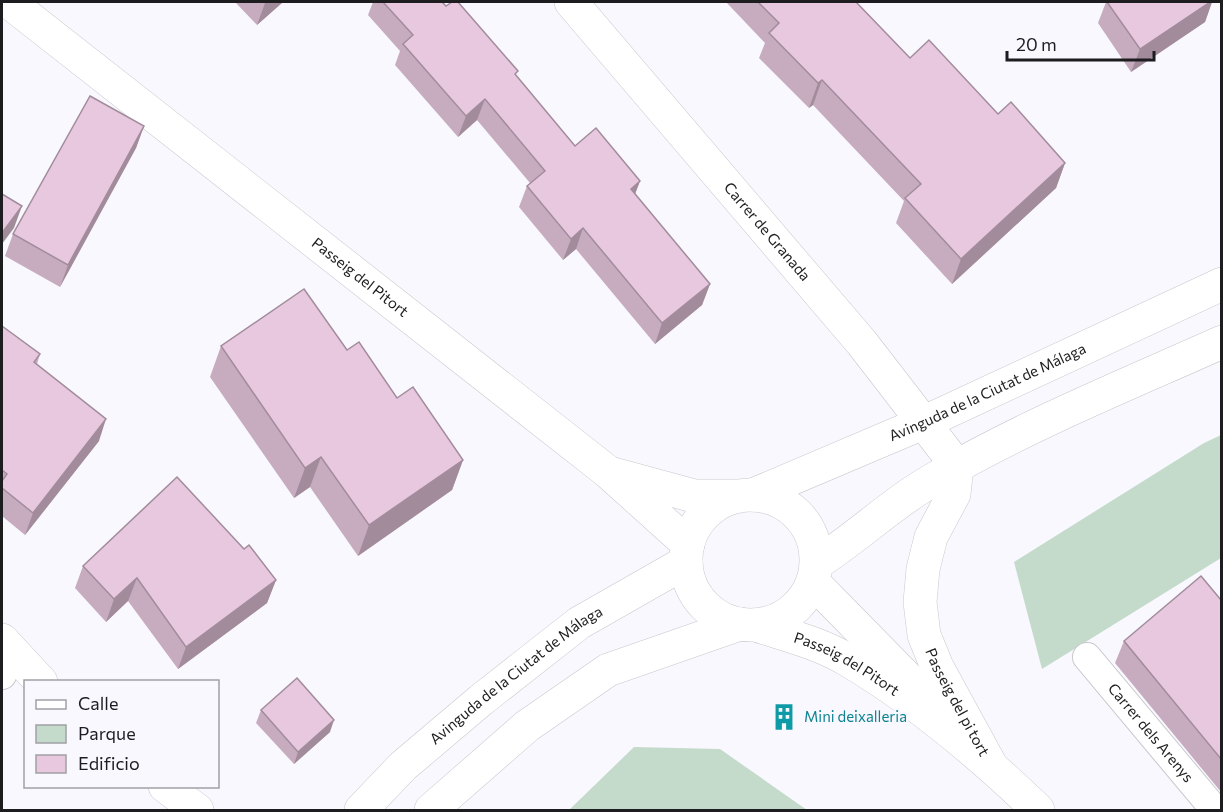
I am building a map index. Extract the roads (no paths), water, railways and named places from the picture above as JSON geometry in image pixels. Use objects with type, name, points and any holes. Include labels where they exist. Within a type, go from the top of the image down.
[{"type":"street","name":"Passeig del Pitort","points":[[9,2],[608,472],[694,496],[744,495]]},
{"type":"street","name":"Carrer de Granada","points":[[572,2],[862,343],[957,466]]},
{"type":"street","name":"Avinguda de la Ciutat de Málaga","points":[[744,495],[925,422],[1221,284]]},
{"type":"street","points":[[815,572],[884,512],[957,466],[1021,433],[1221,342]]},
{"type":"street","name":"Passeig del pi tort","points":[[957,466],[954,494],[931,537],[923,568],[920,602],[924,635],[937,667],[990,764]]},
{"type":"street","points":[[608,472],[687,553]]},
{"type":"street","points":[[431,810],[527,726],[608,670],[748,625],[774,622],[791,612],[804,598],[815,572],[815,544],[806,525],[792,509],[774,498],[744,495],[707,512],[696,525],[687,553],[691,584],[703,603],[720,617],[748,625]]},
{"type":"street","name":"Avinguda de la Ciutat de Málaga","points":[[361,810],[403,766],[481,700],[579,623],[687,553]]},
{"type":"street","name":"Passeig del pi tort","points":[[815,572],[990,764]]},
{"type":"street","name":"Passeig del Pitort","points":[[748,625],[802,640],[845,658],[990,764],[1038,810]]},
{"type":"street","points":[[6,656],[40,680]]},
{"type":"street","points":[[168,788],[197,810]]},
{"type":"lane","name":"Carrer dels Arenys","points":[[1087,657],[1215,810]]},
{"type":"place","name":"Mini deixalleria","points":[[784,717]]}]
